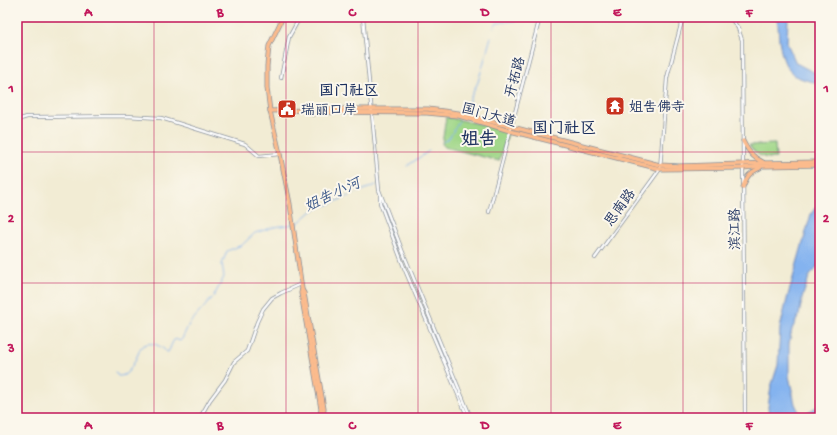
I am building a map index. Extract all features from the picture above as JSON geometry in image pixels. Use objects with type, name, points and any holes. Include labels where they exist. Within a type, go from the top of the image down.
[{"type":"highway","points":[[283,17],[269,46],[267,88],[270,111],[280,154],[293,225],[301,284],[304,293],[324,409],[321,418]]},
{"type":"highway","points":[[270,111],[309,110],[313,106],[317,110],[313,114],[310,113],[309,110]]},
{"type":"highway","name":"国门大道","points":[[313,106],[321,109],[427,112],[459,116],[660,167],[775,164]]},
{"type":"highway","name":"国门大道","points":[[313,114],[321,112],[371,111]]},
{"type":"highway","points":[[743,141],[753,156],[763,164],[751,172],[743,187]]},
{"type":"highway","points":[[775,164],[820,162]]},
{"type":"highway","points":[[775,164],[820,165]]},
{"type":"street","points":[[281,78],[289,37],[300,17]]},
{"type":"street","points":[[363,17],[378,186],[380,194],[471,418]]},
{"type":"street","name":"开拓路","points":[[489,212],[540,17]]},
{"type":"street","points":[[660,167],[667,78],[683,17]]},
{"type":"street","name":"滨江路","points":[[730,17],[738,28],[742,40],[745,418]]},
{"type":"street","points":[[17,120],[33,117],[126,116],[161,118],[245,144],[259,156],[280,154]]},
{"type":"street","name":"思南路","points":[[595,258],[660,167]]},
{"type":"street","points":[[380,194],[380,203],[390,232],[468,418]]},
{"type":"street","points":[[197,418],[202,414],[210,400],[225,380],[234,362],[247,351],[263,309],[272,298],[301,284]]},
{"type":"street","points":[[425,318],[429,316]]},
{"type":"street","points":[[435,340],[439,339]]},
{"type":"green space","points":[[446,117],[504,129],[508,134],[499,161],[445,147],[442,144]]},
{"type":"green space","points":[[775,144],[776,158],[760,156],[749,145]]},
{"type":"water","points":[[778,17],[788,17],[787,43],[796,63],[813,72],[820,72],[820,83],[799,77],[788,69],[780,47]]},
{"type":"water","points":[[820,201],[820,259],[817,267],[809,277],[803,295],[799,315],[792,329],[789,344],[789,376],[795,404],[801,416],[820,405],[820,415],[813,418],[769,418],[768,407],[771,387],[778,365],[780,328],[811,214]]},
{"type":"waterway","name":"姐告小河","points":[[494,27],[497,23],[536,18]]},
{"type":"waterway","name":"姐告小河","points":[[465,109],[478,82],[491,37]]},
{"type":"waterway","name":"姐告小河","points":[[443,142],[450,137],[459,121]]},
{"type":"waterway","name":"姐告小河","points":[[407,166],[429,151]]},
{"type":"waterway","points":[[115,372],[118,376],[127,373],[141,347],[144,345],[155,344],[168,352],[175,339],[180,341],[182,339],[189,324],[214,296],[224,277],[222,264],[227,251],[242,245],[255,233],[274,227],[298,223],[312,211],[376,185]]},
{"type":"place","name":"姐告佛寺","points":[[615,106]]},
{"type":"place","name":"瑞丽口岸","points":[[287,109]]},
{"type":"district","name":"国门社区","points":[[349,90]]},
{"type":"district","name":"国门社区","points":[[564,127]]},
{"type":"district","name":"姐告","points":[[479,138]]}]
